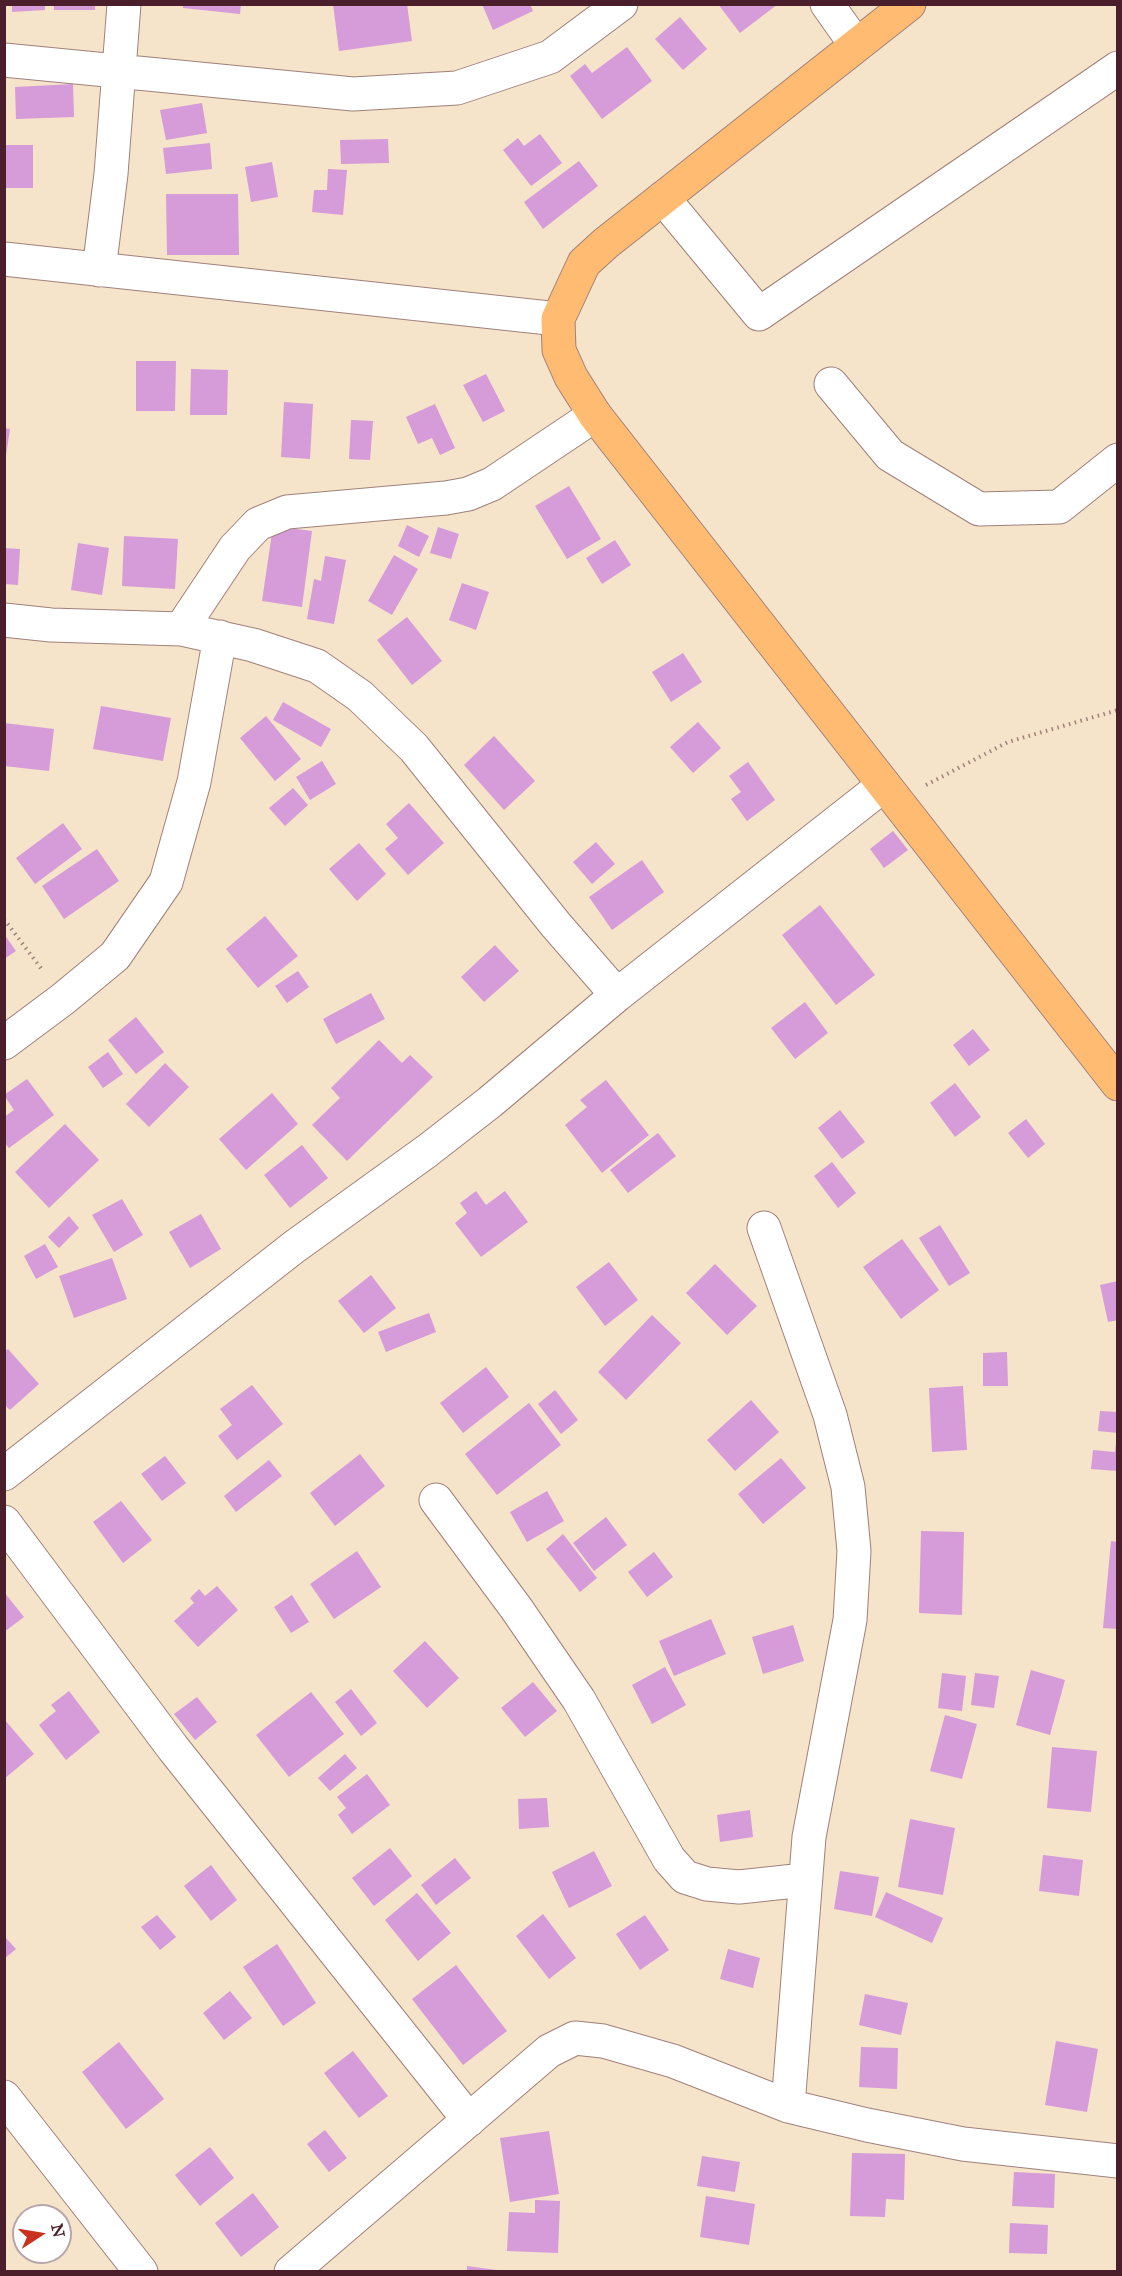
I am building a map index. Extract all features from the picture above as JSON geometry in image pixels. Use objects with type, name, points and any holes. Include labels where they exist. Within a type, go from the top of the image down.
[{"type":"main road","points":[[909,4],[606,243],[584,263],[558,319],[559,350],[571,377],[595,415],[1118,1084]]},
{"type":"street","points":[[99,270],[111,174],[124,4]]},
{"type":"street","points":[[4,60],[352,94],[457,88],[550,57],[621,4]]},
{"type":"street","points":[[827,4],[856,45]]},
{"type":"street","points":[[663,198],[759,314],[1118,68]]},
{"type":"street","points":[[4,258],[558,319]]},
{"type":"street","points":[[831,384],[890,455],[979,509],[1059,507],[1118,460]]},
{"type":"street","points":[[181,629],[235,548],[258,524],[287,512],[446,498],[468,494],[492,484],[595,415]]},
{"type":"street","points":[[4,620],[51,625],[181,629],[253,645],[317,666],[360,696],[414,748],[556,925],[617,995]]},
{"type":"street","points":[[4,1043],[63,999],[114,956],[166,882],[194,782],[220,637]]},
{"type":"street","points":[[4,1474],[294,1247],[481,1109],[617,995],[890,793]]},
{"type":"street","points":[[764,1228],[830,1415],[848,1487],[854,1551],[850,1620],[813,1814],[804,1880],[788,2106]]},
{"type":"street","points":[[436,1500],[516,1608],[579,1700],[669,1859],[685,1877],[707,1884],[739,1887],[804,1880]]},
{"type":"street","points":[[4,1522],[173,1748],[469,2120]]},
{"type":"street","points":[[291,2271],[549,2051],[575,2038],[603,2041],[673,2061],[788,2106],[898,2132],[963,2144],[1118,2161]]},
{"type":"street","points":[[4,2097],[141,2271]]},
{"type":"path","points":[[890,793],[1008,742],[1118,710]]},
{"type":"path","points":[[4,919],[63,999]]},
{"type":"building","points":[[12,4],[45,4],[45,10],[12,12]]},
{"type":"building","points":[[183,4],[241,4],[240,14],[183,8]]},
{"type":"building","points":[[333,4],[407,4],[412,41],[339,51]]},
{"type":"building","points":[[482,4],[530,4],[533,11],[493,30]]},
{"type":"building","points":[[718,4],[778,4],[740,33]]},
{"type":"building","points":[[54,5],[95,5],[95,10],[54,10]]},
{"type":"building","points":[[680,17],[707,49],[683,70],[655,39]]},
{"type":"building","points":[[627,47],[652,81],[602,119],[570,76],[585,64],[592,73]]},
{"type":"building","points":[[73,84],[74,117],[16,119],[15,87]]},
{"type":"building","points":[[202,103],[207,133],[166,140],[160,110]]},
{"type":"building","points":[[540,134],[562,163],[531,186],[503,150],[518,138],[524,146]]},
{"type":"building","points":[[388,139],[389,163],[341,164],[340,140]]},
{"type":"building","points":[[210,143],[212,169],[166,174],[163,148]]},
{"type":"building","points":[[4,145],[33,145],[33,188],[4,188]]},
{"type":"building","points":[[579,161],[598,186],[543,229],[524,202]]},
{"type":"building","points":[[272,162],[278,197],[251,202],[245,167]]},
{"type":"building","points":[[328,169],[347,170],[343,215],[312,212],[314,190],[327,190]]},
{"type":"building","points":[[166,194],[238,194],[239,255],[167,255]]},
{"type":"building","points":[[136,361],[176,361],[175,411],[136,411]]},
{"type":"building","points":[[191,369],[228,370],[227,415],[190,415]]},
{"type":"building","points":[[486,374],[505,411],[483,422],[463,385]]},
{"type":"building","points":[[284,402],[313,404],[310,459],[281,457]]},
{"type":"building","points":[[435,404],[455,448],[440,455],[432,438],[418,444],[406,417]]},
{"type":"building","points":[[351,420],[373,421],[370,460],[349,459]]},
{"type":"building","points":[[4,428],[10,429],[6,455],[4,455]]},
{"type":"building","points":[[569,486],[601,539],[567,559],[535,506]]},
{"type":"building","points":[[407,525],[429,536],[419,557],[398,546]]},
{"type":"building","points":[[273,526],[312,531],[302,607],[262,601]]},
{"type":"building","points":[[438,527],[459,534],[451,559],[430,553]]},
{"type":"building","points":[[124,536],[178,539],[175,589],[122,586]]},
{"type":"building","points":[[615,540],[631,565],[602,584],[586,558]]},
{"type":"building","points":[[78,543],[109,548],[102,595],[71,590]]},
{"type":"building","points":[[4,548],[20,549],[18,585],[4,584]]},
{"type":"building","points":[[394,555],[418,569],[392,615],[368,601]]},
{"type":"building","points":[[325,556],[346,560],[334,624],[307,619],[314,579],[321,581]]},
{"type":"building","points":[[462,583],[489,592],[476,630],[449,620]]},
{"type":"building","points":[[407,617],[442,661],[412,685],[377,640]]},
{"type":"building","points":[[683,653],[702,682],[671,702],[652,672]]},
{"type":"building","points":[[283,702],[331,729],[321,747],[273,720]]},
{"type":"building","points":[[101,706],[171,718],[163,761],[93,749]]},
{"type":"building","points":[[266,716],[301,759],[275,781],[240,738]]},
{"type":"building","points":[[698,722],[721,748],[693,773],[670,747]]},
{"type":"building","points":[[4,723],[54,729],[49,771],[4,766]]},
{"type":"building","points":[[494,736],[535,781],[504,810],[464,765]]},
{"type":"building","points":[[322,761],[336,784],[310,800],[296,777]]},
{"type":"building","points":[[748,762],[775,800],[747,821],[731,799],[741,792],[729,776]]},
{"type":"building","points":[[293,788],[308,805],[285,826],[269,808]]},
{"type":"building","points":[[409,803],[444,843],[408,875],[385,849],[398,838],[386,824]]},
{"type":"building","points":[[63,823],[82,849],[35,884],[16,858]]},
{"type":"building","points":[[893,831],[908,850],[884,868],[870,849]]},
{"type":"building","points":[[596,842],[615,864],[592,884],[573,862]]},
{"type":"building","points":[[359,843],[386,874],[357,901],[329,869]]},
{"type":"building","points":[[97,849],[119,881],[64,919],[42,886]]},
{"type":"building","points":[[642,860],[664,892],[612,930],[589,897]]},
{"type":"building","points":[[820,905],[875,975],[836,1005],[782,935]]},
{"type":"building","points":[[265,916],[298,956],[258,988],[226,949]]},
{"type":"building","points":[[4,934],[16,951],[4,959]]},
{"type":"building","points":[[495,945],[519,971],[484,1002],[461,977]]},
{"type":"building","points":[[298,971],[309,987],[287,1003],[275,986]]},
{"type":"building","points":[[371,993],[385,1019],[336,1044],[323,1019]]},
{"type":"building","points":[[805,1002],[828,1033],[795,1059],[771,1028]]},
{"type":"building","points":[[136,1017],[164,1052],[136,1074],[108,1040]]},
{"type":"building","points":[[973,1029],[990,1050],[969,1066],[953,1045]]},
{"type":"building","points":[[379,1040],[402,1063],[410,1055],[433,1077],[347,1161],[312,1125],[340,1098],[331,1088]]},
{"type":"building","points":[[108,1052],[123,1074],[103,1088],[88,1067]]},
{"type":"building","points":[[165,1063],[189,1087],[149,1127],[126,1104]]},
{"type":"building","points":[[27,1079],[54,1115],[9,1148],[4,1142],[4,1117],[14,1110],[4,1095]]},
{"type":"building","points":[[606,1080],[649,1135],[602,1173],[565,1125],[587,1107],[580,1100]]},
{"type":"building","points":[[955,1083],[981,1117],[955,1137],[930,1103]]},
{"type":"building","points":[[272,1093],[298,1124],[246,1170],[219,1139]]},
{"type":"building","points":[[840,1110],[865,1142],[842,1159],[818,1128]]},
{"type":"building","points":[[1026,1119],[1045,1144],[1028,1158],[1008,1133]]},
{"type":"building","points":[[65,1124],[99,1160],[49,1208],[15,1172]]},
{"type":"building","points":[[658,1133],[676,1156],[628,1193],[610,1170]]},
{"type":"building","points":[[302,1145],[328,1178],[290,1208],[264,1175]]},
{"type":"building","points":[[832,1162],[856,1193],[838,1208],[814,1176]]},
{"type":"building","points":[[476,1191],[486,1205],[505,1191],[528,1222],[481,1257],[455,1223],[467,1213],[460,1203]]},
{"type":"building","points":[[122,1199],[143,1235],[114,1252],[92,1215]]},
{"type":"building","points":[[201,1214],[221,1249],[190,1268],[169,1232]]},
{"type":"building","points":[[69,1216],[79,1228],[59,1248],[48,1237]]},
{"type":"building","points":[[940,1225],[970,1273],[949,1286],[919,1238]]},
{"type":"building","points":[[902,1239],[939,1290],[901,1319],[863,1267]]},
{"type":"building","points":[[45,1244],[58,1267],[36,1279],[24,1256]]},
{"type":"building","points":[[112,1258],[127,1299],[74,1318],[59,1276]]},
{"type":"building","points":[[609,1262],[638,1300],[605,1326],[576,1287]]},
{"type":"building","points":[[715,1264],[757,1306],[727,1335],[686,1293]]},
{"type":"building","points":[[371,1275],[396,1308],[364,1333],[338,1301]]},
{"type":"building","points":[[1118,1281],[1118,1320],[1108,1322],[1100,1285]]},
{"type":"building","points":[[429,1313],[436,1332],[386,1352],[378,1332]]},
{"type":"building","points":[[652,1315],[681,1343],[626,1400],[598,1372]]},
{"type":"building","points":[[8,1349],[39,1384],[10,1410],[4,1404],[4,1352]]},
{"type":"building","points":[[1007,1352],[1008,1386],[983,1386],[983,1353]]},
{"type":"building","points":[[486,1367],[509,1397],[463,1433],[440,1403]]},
{"type":"building","points":[[252,1385],[283,1424],[237,1460],[218,1436],[232,1425],[220,1409]]},
{"type":"building","points":[[963,1386],[967,1450],[932,1452],[929,1388]]},
{"type":"building","points":[[555,1390],[578,1420],[561,1434],[538,1404]]},
{"type":"building","points":[[751,1400],[779,1432],[735,1471],[707,1440]]},
{"type":"building","points":[[529,1403],[561,1445],[497,1495],[465,1454]]},
{"type":"building","points":[[1100,1411],[1118,1412],[1118,1433],[1098,1431]]},
{"type":"building","points":[[1116,1443],[1118,1443],[1118,1471],[1091,1469],[1093,1450],[1115,1452]]},
{"type":"building","points":[[360,1454],[385,1486],[335,1526],[310,1493]]},
{"type":"building","points":[[165,1456],[186,1483],[162,1501],[141,1474]]},
{"type":"building","points":[[781,1458],[806,1488],[763,1524],[738,1494]]},
{"type":"building","points":[[269,1460],[282,1476],[236,1512],[224,1496]]},
{"type":"building","points":[[547,1491],[564,1521],[527,1542],[510,1512]]},
{"type":"building","points":[[121,1501],[152,1540],[123,1563],[93,1522]]},
{"type":"building","points":[[606,1517],[627,1545],[594,1571],[573,1543]]},
{"type":"building","points":[[921,1531],[964,1532],[962,1615],[919,1613]]},
{"type":"building","points":[[563,1534],[597,1578],[580,1592],[546,1549]]},
{"type":"building","points":[[1111,1541],[1118,1542],[1118,1629],[1103,1628]]},
{"type":"building","points":[[357,1551],[381,1587],[334,1619],[310,1584]]},
{"type":"building","points":[[654,1552],[673,1577],[647,1597],[628,1572]]},
{"type":"building","points":[[217,1586],[238,1610],[198,1647],[174,1621],[194,1603],[190,1598],[199,1589],[205,1596]]},
{"type":"building","points":[[4,1592],[24,1617],[4,1632]]},
{"type":"building","points":[[292,1595],[309,1622],[291,1633],[274,1607]]},
{"type":"building","points":[[711,1619],[726,1654],[674,1676],[659,1641]]},
{"type":"building","points":[[793,1625],[804,1661],[763,1674],[752,1637]]},
{"type":"building","points":[[425,1641],[459,1678],[427,1708],[393,1671]]},
{"type":"building","points":[[665,1667],[686,1705],[652,1724],[632,1685]]},
{"type":"building","points":[[1031,1670],[1065,1680],[1050,1735],[1016,1725]]},
{"type":"building","points":[[942,1673],[966,1676],[962,1711],[938,1708]]},
{"type":"building","points":[[975,1673],[999,1676],[994,1708],[971,1705]]},
{"type":"building","points":[[533,1682],[557,1711],[525,1737],[501,1708]]},
{"type":"building","points":[[351,1689],[377,1723],[361,1736],[335,1702]]},
{"type":"building","points":[[69,1691],[100,1732],[66,1760],[39,1725],[56,1711],[51,1705]]},
{"type":"building","points":[[311,1692],[344,1734],[289,1777],[256,1735]]},
{"type":"building","points":[[197,1697],[217,1722],[195,1740],[174,1714]]},
{"type":"building","points":[[945,1715],[977,1724],[962,1779],[930,1771]]},
{"type":"building","points":[[4,1719],[34,1754],[4,1779]]},
{"type":"building","points":[[1052,1747],[1097,1751],[1091,1812],[1047,1808]]},
{"type":"building","points":[[345,1754],[357,1768],[330,1791],[318,1778]]},
{"type":"building","points":[[367,1774],[390,1805],[352,1834],[338,1815],[346,1808],[337,1797]]},
{"type":"building","points":[[547,1798],[549,1827],[519,1829],[518,1799]]},
{"type":"building","points":[[750,1810],[753,1837],[720,1842],[717,1815]]},
{"type":"building","points":[[910,1819],[955,1828],[943,1895],[898,1887]]},
{"type":"building","points":[[390,1848],[412,1876],[374,1906],[352,1878]]},
{"type":"building","points":[[594,1851],[612,1886],[569,1908],[552,1872]]},
{"type":"building","points":[[1043,1855],[1083,1860],[1079,1896],[1039,1891]]},
{"type":"building","points":[[455,1858],[471,1878],[436,1905],[421,1885]]},
{"type":"building","points":[[211,1865],[237,1900],[211,1921],[184,1886]]},
{"type":"building","points":[[840,1871],[879,1877],[872,1916],[834,1909]]},
{"type":"building","points":[[886,1892],[943,1918],[932,1943],[875,1917]]},
{"type":"building","points":[[417,1893],[451,1933],[418,1961],[385,1920]]},
{"type":"building","points":[[543,1914],[576,1958],[549,1979],[516,1936]]},
{"type":"building","points":[[157,1915],[176,1937],[160,1950],[141,1927]]},
{"type":"building","points":[[645,1915],[669,1950],[640,1970],[616,1934]]},
{"type":"building","points":[[4,1936],[16,1949],[4,1959]]},
{"type":"building","points":[[277,1944],[316,2003],[283,2026],[243,1967]]},
{"type":"building","points":[[728,1949],[760,1958],[753,1988],[720,1979]]},
{"type":"building","points":[[456,1965],[507,2031],[463,2065],[412,1999]]},
{"type":"building","points":[[230,1991],[252,2018],[224,2040],[203,2013]]},
{"type":"building","points":[[865,1994],[908,2003],[901,2035],[859,2025]]},
{"type":"building","points":[[1056,2041],[1098,2049],[1087,2112],[1045,2105]]},
{"type":"building","points":[[119,2042],[164,2099],[126,2129],[82,2072]]},
{"type":"building","points":[[861,2047],[898,2048],[897,2089],[859,2087]]},
{"type":"building","points":[[353,2051],[388,2096],[359,2118],[324,2073]]},
{"type":"building","points":[[325,2130],[347,2158],[329,2172],[307,2144]]},
{"type":"building","points":[[549,2131],[559,2194],[510,2202],[500,2138]]},
{"type":"building","points":[[210,2147],[234,2178],[200,2206],[175,2175]]},
{"type":"building","points":[[852,2153],[905,2154],[904,2200],[886,2199],[885,2217],[850,2216]]},
{"type":"building","points":[[702,2156],[740,2162],[735,2192],[697,2186]]},
{"type":"building","points":[[1014,2172],[1055,2174],[1054,2208],[1012,2206]]},
{"type":"building","points":[[253,2193],[279,2227],[241,2257],[215,2223]]},
{"type":"building","points":[[706,2196],[755,2204],[749,2245],[700,2237]]},
{"type":"building","points":[[535,2200],[560,2201],[558,2253],[507,2251],[509,2212],[535,2213]]},
{"type":"building","points":[[1010,2223],[1048,2225],[1047,2254],[1009,2253]]},
{"type":"building","points":[[467,2266],[497,2270],[497,2272],[467,2272]]}]
